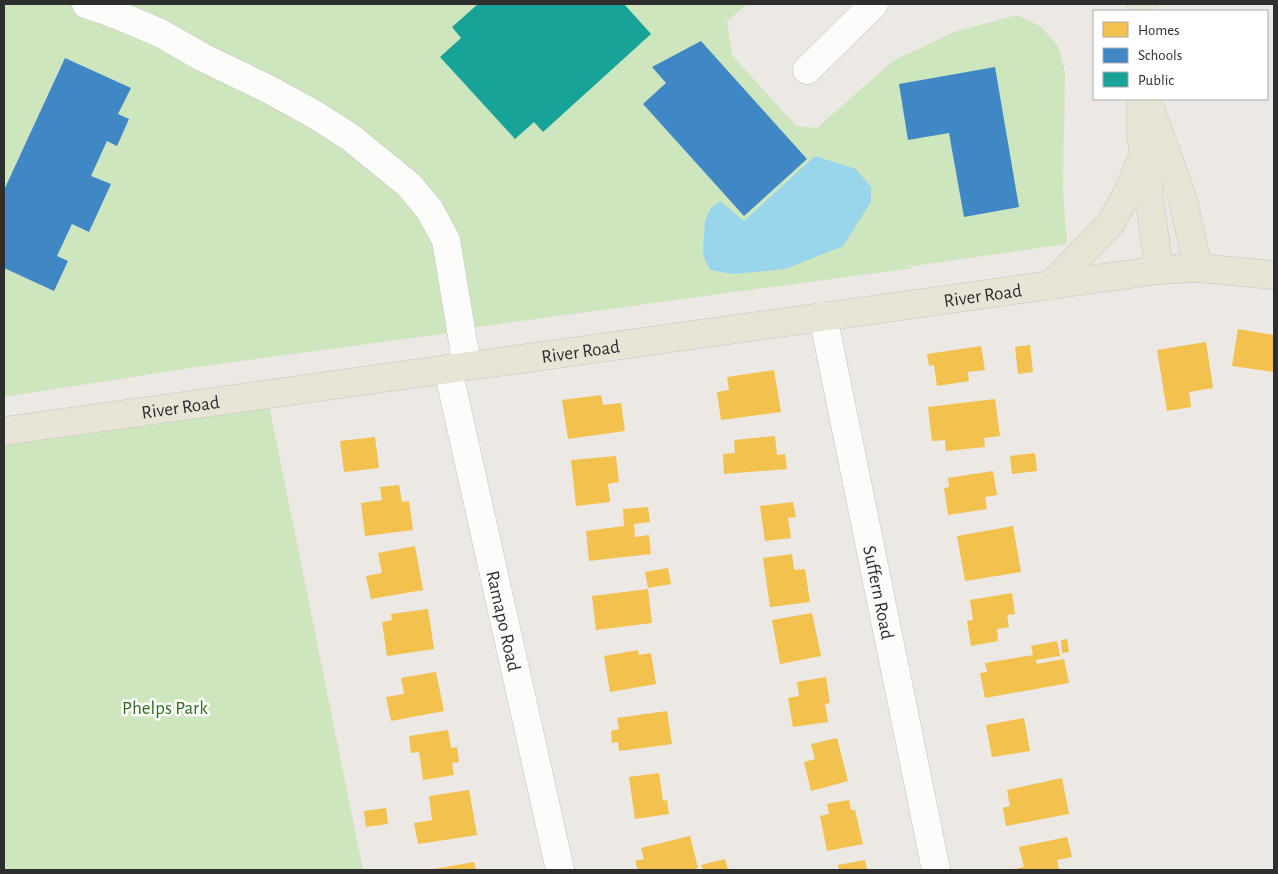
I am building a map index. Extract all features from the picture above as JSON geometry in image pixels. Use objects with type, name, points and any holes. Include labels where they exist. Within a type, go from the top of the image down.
[{"type":"main road","points":[[1141,100],[1141,134],[1159,270]]},
{"type":"main road","points":[[1147,100],[1183,200],[1198,268]]},
{"type":"main road","points":[[1050,286],[1111,223],[1128,192],[1144,155]]},
{"type":"main road","name":"River Road","points":[[4,432],[1159,270],[1198,268],[1274,275]]},
{"type":"street","name":"Ramapo Road","points":[[86,4],[120,16],[160,34],[268,89],[314,114],[350,137],[409,185],[429,209],[446,240],[458,368],[560,870]]},
{"type":"street","points":[[807,70],[874,4]]},
{"type":"street","name":"Suffern Road","points":[[824,316],[936,870]]},
{"type":"green space","points":[[4,4],[748,4],[727,21],[732,55],[796,126],[817,128],[893,61],[954,32],[1017,15],[1040,26],[1058,46],[1065,72],[1063,191],[1067,244],[913,266],[906,264],[913,268],[461,329],[449,333],[197,367],[4,397],[4,268],[54,291],[57,256],[72,224],[89,232],[110,184],[91,176],[107,141],[117,145],[118,114],[130,88],[65,58],[4,190]]},
{"type":"green space","name":"Phelps Park","points":[[267,395],[363,870],[4,870],[4,431]]},
{"type":"water","points":[[815,156],[856,169],[871,187],[871,202],[843,246],[785,269],[733,274],[710,270],[703,251],[705,221],[710,209],[720,201],[744,221]]},
{"type":"building: Homes","points":[[1238,329],[1274,335],[1274,372],[1232,366]]},
{"type":"building: Homes","points":[[1206,342],[1213,388],[1189,392],[1191,407],[1167,411],[1157,350]]},
{"type":"building: Homes","points":[[1030,345],[1033,372],[1018,374],[1015,347]]},
{"type":"building: Homes","points":[[981,346],[985,370],[968,372],[969,381],[937,386],[934,365],[929,366],[927,354]]},
{"type":"building: Homes","points":[[774,370],[781,412],[721,420],[717,392],[729,390],[727,377]]},
{"type":"building: Homes","points":[[601,395],[603,405],[621,403],[625,431],[568,439],[562,400]]},
{"type":"building: Homes","points":[[995,399],[1000,436],[984,438],[985,447],[946,451],[945,440],[932,441],[928,407]]},
{"type":"building: Homes","points":[[775,436],[777,455],[785,454],[787,469],[724,474],[723,454],[735,453],[734,440]]},
{"type":"building: Homes","points":[[375,437],[379,468],[344,472],[340,441]]},
{"type":"building: Homes","points":[[1035,453],[1037,471],[1012,474],[1010,456]]},
{"type":"building: Homes","points":[[616,456],[619,482],[608,484],[610,502],[576,506],[571,460]]},
{"type":"building: Homes","points":[[993,471],[997,495],[985,497],[987,509],[948,515],[944,488],[949,487],[948,478]]},
{"type":"building: Homes","points":[[399,485],[402,502],[409,501],[413,530],[365,536],[361,503],[382,500],[380,487]]},
{"type":"building: Homes","points":[[793,502],[796,517],[788,518],[791,538],[765,541],[760,506]]},
{"type":"building: Homes","points":[[648,507],[650,522],[634,524],[635,537],[649,535],[651,554],[589,561],[586,531],[624,526],[623,509]]},
{"type":"building: Homes","points":[[1013,526],[1021,572],[965,581],[957,536]]},
{"type":"building: Homes","points":[[415,546],[423,590],[371,599],[366,576],[382,573],[378,553]]},
{"type":"building: Homes","points":[[792,554],[794,570],[805,569],[810,602],[770,607],[763,558]]},
{"type":"building: Homes","points":[[668,568],[671,584],[648,588],[645,572]]},
{"type":"building: Homes","points":[[648,589],[652,623],[596,630],[592,596]]},
{"type":"building: Homes","points":[[1012,593],[1015,614],[1007,615],[1009,627],[997,629],[998,641],[971,646],[967,621],[973,620],[970,600]]},
{"type":"building: Homes","points":[[428,609],[434,649],[387,656],[382,622],[392,620],[391,614]]},
{"type":"building: Homes","points":[[812,613],[821,656],[780,664],[772,620]]},
{"type":"building: Homes","points":[[1067,639],[1069,652],[1062,653],[1061,640]]},
{"type":"building: Homes","points":[[1057,641],[1060,656],[1036,660],[1037,664],[1064,659],[1069,683],[985,698],[980,673],[987,672],[985,663],[1033,655],[1031,646]]},
{"type":"building: Homes","points":[[638,650],[639,655],[651,653],[656,684],[610,692],[604,656]]},
{"type":"building: Homes","points":[[436,672],[444,711],[391,721],[386,697],[404,694],[401,678]]},
{"type":"building: Homes","points":[[826,677],[830,703],[825,704],[828,722],[793,727],[788,698],[799,696],[797,682]]},
{"type":"building: Homes","points":[[667,711],[672,744],[619,751],[618,742],[612,743],[611,731],[619,729],[617,718]]},
{"type":"building: Homes","points":[[1024,718],[1030,751],[992,757],[986,725]]},
{"type":"building: Homes","points":[[448,730],[451,748],[457,747],[459,762],[452,763],[454,775],[423,780],[419,752],[411,753],[409,736]]},
{"type":"building: Homes","points":[[837,738],[848,781],[811,791],[804,762],[815,759],[811,744]]},
{"type":"building: Homes","points":[[659,773],[663,801],[667,800],[669,814],[635,819],[629,777]]},
{"type":"building: Homes","points":[[1062,778],[1069,814],[1006,826],[1003,808],[1010,806],[1007,790]]},
{"type":"building: Homes","points":[[469,790],[477,835],[418,844],[414,823],[432,820],[429,796]]},
{"type":"building: Homes","points":[[849,800],[851,810],[855,810],[863,844],[827,851],[820,816],[829,814],[827,804]]},
{"type":"building: Homes","points":[[386,808],[388,824],[366,827],[364,811]]},
{"type":"building: Homes","points":[[690,836],[698,868],[691,870],[638,870],[635,861],[644,859],[641,848]]},
{"type":"building: Homes","points":[[1067,837],[1072,857],[1057,860],[1059,870],[1012,870],[1024,867],[1019,847]]},
{"type":"building: Homes","points":[[725,859],[728,870],[703,870],[701,865]]},
{"type":"building: Homes","points":[[865,860],[867,870],[839,870],[838,865]]},
{"type":"building: Homes","points":[[474,862],[476,870],[434,870],[434,869]]},
{"type":"building: Schools","points":[[701,41],[807,159],[744,216],[643,104],[666,83],[652,67]]},
{"type":"building: Schools","points":[[65,58],[131,88],[118,114],[129,119],[117,146],[107,141],[91,176],[111,184],[89,232],[72,224],[57,256],[68,261],[54,291],[4,268],[4,190]]},
{"type":"building: Schools","points":[[995,67],[1019,207],[964,217],[949,133],[908,140],[899,84]]},
{"type":"building: Public","points":[[478,4],[624,4],[651,34],[543,132],[534,122],[515,139],[440,57],[461,38],[452,27]]}]
